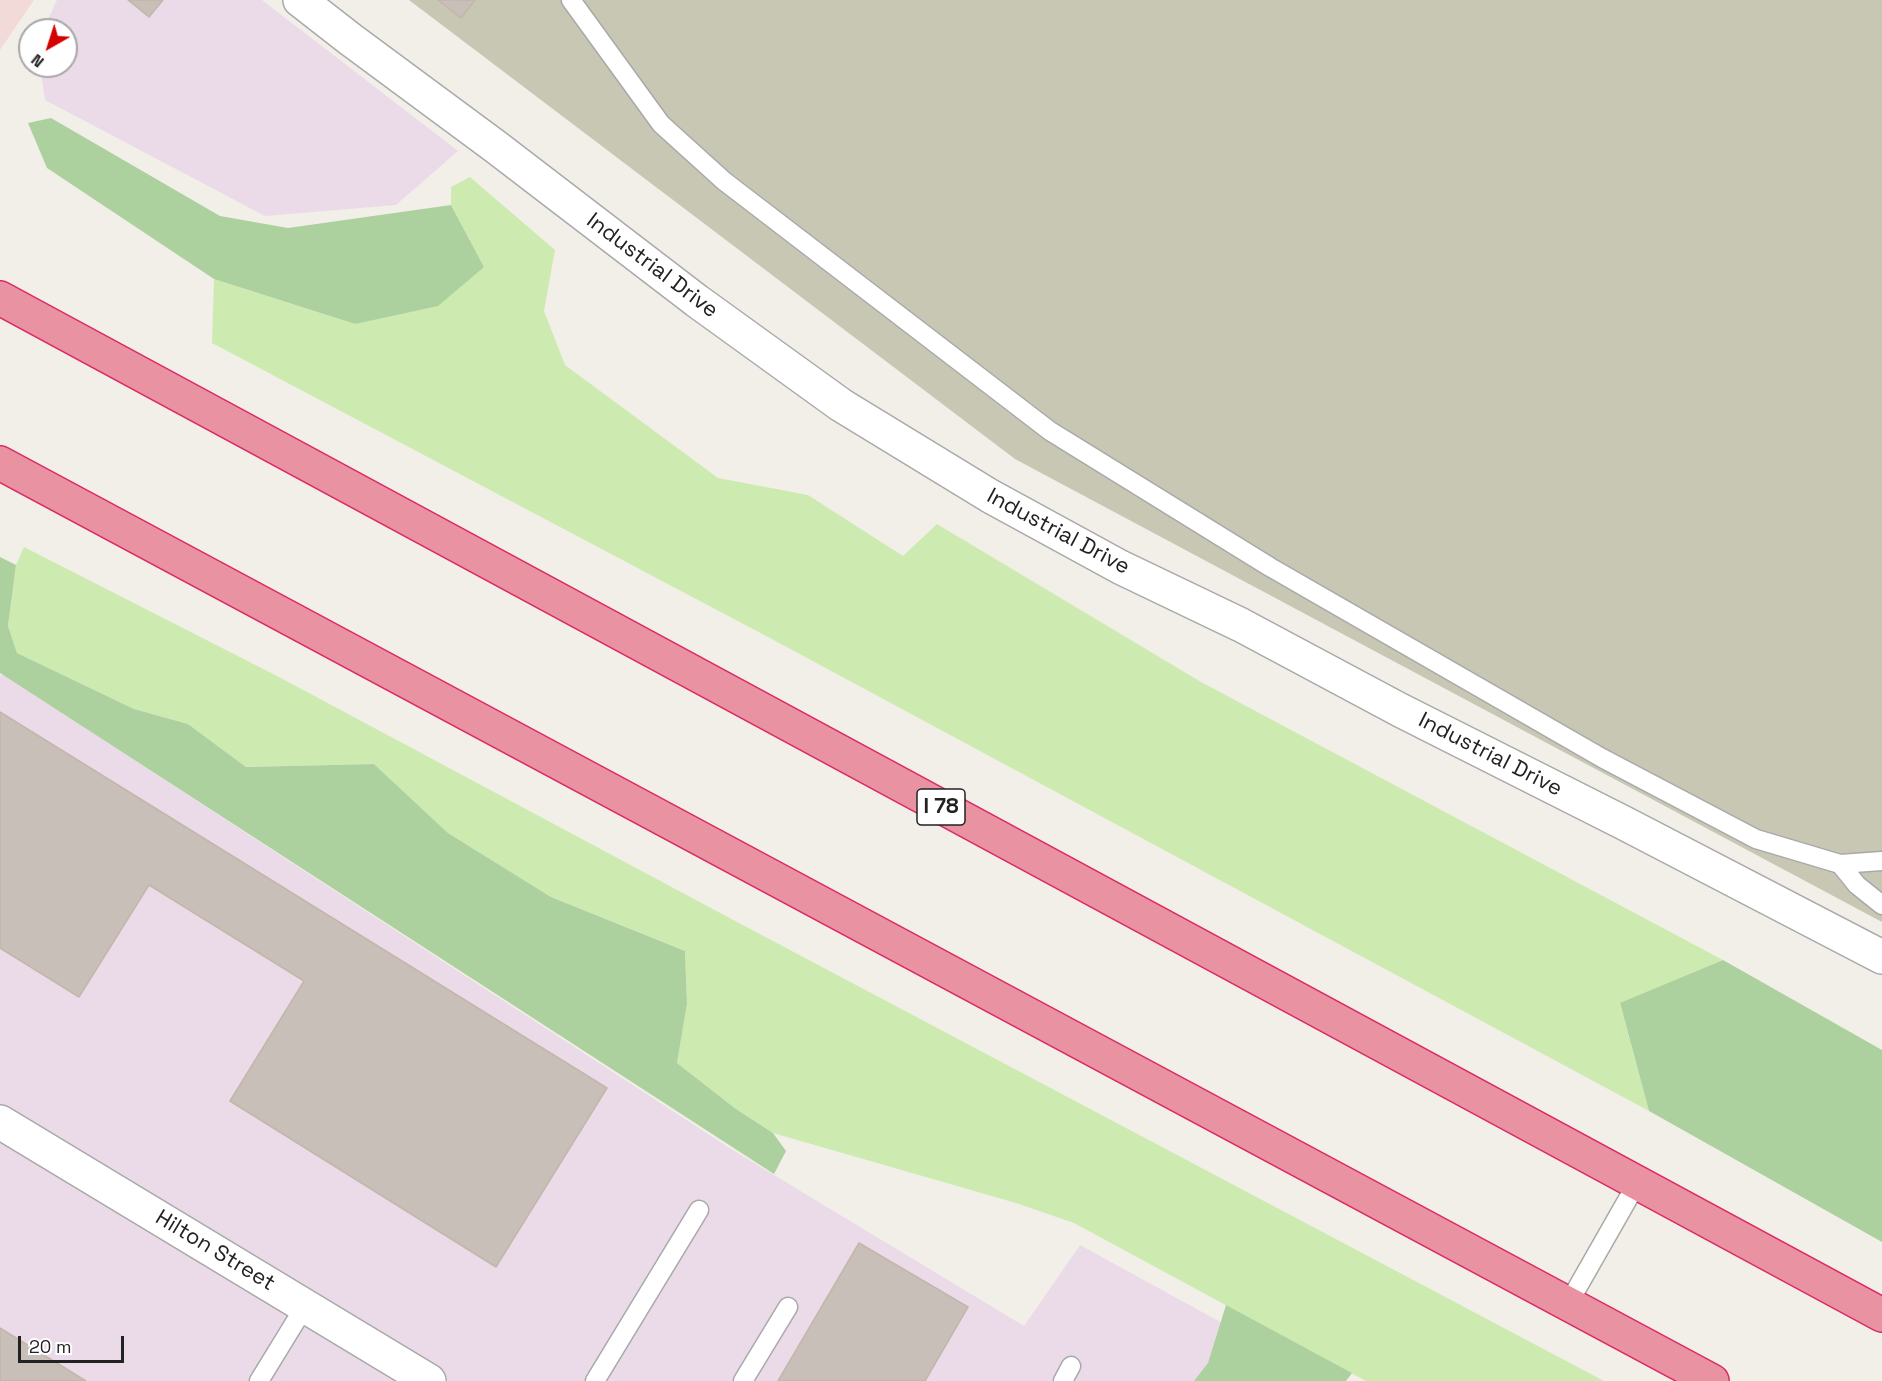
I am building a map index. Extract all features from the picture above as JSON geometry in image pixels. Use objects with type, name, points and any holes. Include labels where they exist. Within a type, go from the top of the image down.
[{"type":"highway","name":"I 78","points":[[0,298],[1882,1315]]},
{"type":"highway","points":[[0,463],[1712,1381]]},
{"type":"street","name":"Industrial Drive","points":[[300,0],[697,301],[831,398],[990,496],[1120,567],[1241,625],[1400,710],[1882,957]]},
{"type":"street","name":"Hilton Street","points":[[0,1122],[429,1381]]},
{"type":"lane","points":[[571,0],[661,124],[724,181],[1050,431],[1270,567],[1602,758],[1756,839],[1840,864],[1882,861]]},
{"type":"lane","points":[[1840,864],[1857,885],[1882,905]]},
{"type":"lane","points":[[1568,1304],[1637,1183]]},
{"type":"lane","points":[[595,1381],[699,1210]]},
{"type":"lane","points":[[259,1381],[305,1306]]},
{"type":"lane","points":[[742,1381],[788,1306]]},
{"type":"shaded area","points":[[0,0],[34,0],[22,18],[18,18],[18,24],[0,50]]},
{"type":"shaded area","points":[[57,0],[262,0],[458,151],[396,205],[265,216],[45,100],[42,78],[78,78],[78,18],[49,18]]},
{"type":"shaded area","points":[[409,0],[1882,0],[1882,922],[1015,459]]},
{"type":"shaded area","points":[[2,674],[731,1149],[1024,1326],[1080,1245],[1328,1381],[0,1381],[0,677]]},
{"type":"green space","points":[[51,118],[220,216],[288,228],[451,205],[484,267],[438,306],[355,324],[214,279],[47,168],[28,123]]},
{"type":"green space","points":[[470,177],[555,250],[544,311],[565,365],[718,478],[808,495],[903,556],[937,524],[1201,682],[1723,960],[1620,1004],[1649,1111],[768,637],[212,343],[214,279],[355,324],[484,267],[451,205],[451,187]]},
{"type":"green space","points":[[24,547],[279,677],[1604,1381],[1366,1381],[1074,1223],[1016,1203],[773,1133],[736,1109],[677,1063],[687,1004],[685,951],[551,897],[448,833],[374,764],[246,767],[188,724],[134,709],[17,653],[8,626],[16,565]]},
{"type":"green space","points":[[0,557],[16,565],[8,626],[17,653],[134,709],[188,724],[246,767],[374,764],[448,833],[551,897],[685,951],[687,1004],[677,1063],[736,1109],[773,1133],[786,1151],[774,1174],[0,673]]},
{"type":"green space","points":[[1723,960],[1882,1050],[1882,1242],[1649,1111],[1620,1003]]},
{"type":"green space","points":[[1226,1305],[1352,1373],[1346,1381],[1194,1381],[1208,1363]]},
{"type":"building","points":[[128,0],[163,0],[149,17]]},
{"type":"building","points":[[438,0],[475,0],[461,18]]},
{"type":"building","points":[[0,712],[607,1088],[496,1267],[230,1101],[304,981],[149,885],[79,997],[0,948]]},
{"type":"building","points":[[859,1243],[968,1307],[925,1381],[778,1381]]},
{"type":"building","points":[[0,1328],[86,1381],[0,1381]]}]
